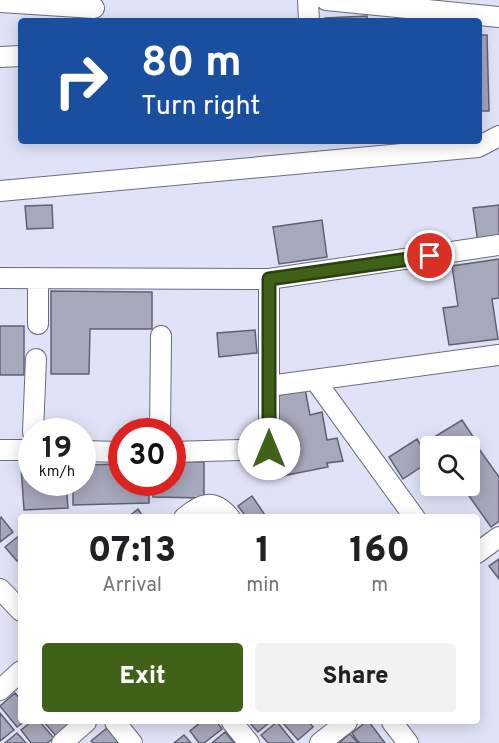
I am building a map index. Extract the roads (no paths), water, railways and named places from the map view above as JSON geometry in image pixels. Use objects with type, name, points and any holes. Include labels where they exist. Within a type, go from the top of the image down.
[{"type":"street","points":[[308,0],[309,18]]},
{"type":"street","points":[[326,0],[425,16],[499,17]]},
{"type":"street","points":[[0,2],[94,8]]},
{"type":"street","points":[[0,57],[18,56]]},
{"type":"street","points":[[0,191],[478,147],[499,136]]},
{"type":"street","points":[[0,278],[269,279],[499,245]]},
{"type":"street","points":[[38,278],[38,324]]},
{"type":"street","points":[[186,452],[269,449],[269,279]]},
{"type":"street","points":[[160,418],[161,336]]},
{"type":"street","points":[[269,386],[499,355]]},
{"type":"street","points":[[34,418],[36,359]]},
{"type":"street","points":[[315,380],[412,514]]},
{"type":"street","points":[[0,450],[18,450]]},
{"type":"street","points":[[189,514],[197,507],[212,504],[222,508],[227,514]]},
{"type":"street","points":[[480,551],[499,537]]},
{"type":"street","points":[[0,589],[18,608]]},
{"type":"street","points":[[0,690],[18,674]]},
{"type":"street","points":[[62,743],[84,724]]},
{"type":"street","points":[[117,724],[132,743]]},
{"type":"street","points":[[234,724],[249,743]]},
{"type":"street","points":[[320,743],[344,724]]},
{"type":"street","points":[[394,724],[408,743]]}]
